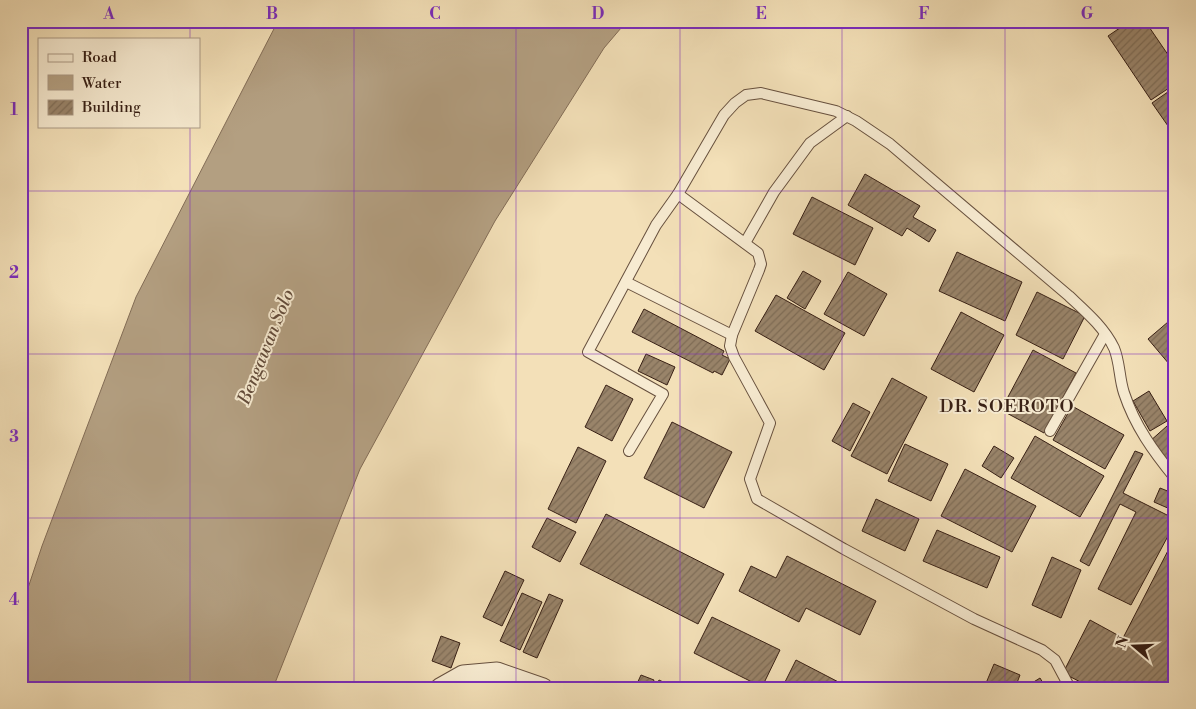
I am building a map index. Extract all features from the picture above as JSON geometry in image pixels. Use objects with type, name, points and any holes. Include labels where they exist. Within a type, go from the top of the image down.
[{"type":"street","points":[[440,688],[462,675],[497,672],[543,688]]},
{"type":"lane","points":[[629,451],[663,394],[588,352],[656,225],[678,194],[724,115],[746,95],[761,93],[836,111],[890,144],[1069,296],[1096,322],[1113,346],[1119,364],[1123,391],[1143,437],[1175,478]]},
{"type":"lane","points":[[745,243],[774,192],[810,143],[847,116]]},
{"type":"lane","points":[[678,194],[758,253],[761,264],[732,335],[730,346],[734,357],[770,423],[750,479],[757,499],[844,549],[974,619],[1042,650],[1055,660],[1070,688]]},
{"type":"lane","points":[[626,282],[732,335]]},
{"type":"lane","points":[[1050,431],[1105,334]]},
{"type":"water","name":"Bengawan Solo","points":[[278,21],[627,21],[604,48],[495,221],[360,469],[273,688],[21,688],[21,609],[42,546],[136,297]]},
{"type":"building","points":[[1130,21],[1145,21],[1175,65],[1175,84],[1151,100],[1108,36]]},
{"type":"building","points":[[1175,87],[1175,136],[1152,103]]},
{"type":"building","points":[[865,174],[920,206],[913,217],[936,230],[929,242],[907,228],[902,236],[848,205]]},
{"type":"building","points":[[812,197],[873,228],[855,265],[793,234]]},
{"type":"building","points":[[957,252],[1022,282],[1005,321],[939,291]]},
{"type":"building","points":[[803,271],[821,281],[805,309],[787,298]]},
{"type":"building","points":[[848,272],[887,294],[864,336],[824,314]]},
{"type":"building","points":[[1037,292],[1085,316],[1063,359],[1016,335]]},
{"type":"building","points":[[776,295],[845,333],[824,370],[755,331]]},
{"type":"building","points":[[644,309],[724,351],[722,355],[730,359],[722,375],[714,371],[713,373],[632,332]]},
{"type":"building","points":[[961,312],[1004,335],[974,392],[931,369]]},
{"type":"building","points":[[1175,316],[1175,371],[1148,339]]},
{"type":"building","points":[[1033,350],[1076,373],[1044,433],[1001,410]]},
{"type":"building","points":[[646,354],[675,367],[667,385],[638,371]]},
{"type":"building","points":[[892,378],[927,397],[887,474],[851,456]]},
{"type":"building","points":[[606,385],[633,399],[612,441],[585,427]]},
{"type":"building","points":[[1149,391],[1167,421],[1150,431],[1133,401]]},
{"type":"building","points":[[853,403],[870,412],[850,451],[832,441]]},
{"type":"building","points":[[1072,406],[1124,435],[1105,469],[1053,440]]},
{"type":"building","points":[[672,422],[732,452],[704,508],[644,478]]},
{"type":"building","points":[[1167,426],[1175,435],[1175,469],[1149,442]]},
{"type":"building","points":[[1035,436],[1104,476],[1080,517],[1011,478]]},
{"type":"building","points":[[905,444],[948,464],[931,501],[888,481]]},
{"type":"building","points":[[994,446],[1014,458],[1001,478],[982,466]]},
{"type":"building","points":[[578,447],[606,461],[576,523],[548,509]]},
{"type":"building","points":[[1135,451],[1143,454],[1123,493],[1175,519],[1175,523],[1131,605],[1098,589],[1136,512],[1120,504],[1089,566],[1080,561]]},
{"type":"building","points":[[965,469],[1036,506],[1012,552],[941,516]]},
{"type":"building","points":[[1160,488],[1175,494],[1170,509],[1154,502]]},
{"type":"building","points":[[876,499],[919,519],[905,551],[862,531]]},
{"type":"building","points":[[606,514],[724,574],[698,624],[580,564]]},
{"type":"building","points":[[547,518],[576,532],[560,562],[532,547]]},
{"type":"building","points":[[937,530],[1000,557],[987,588],[923,561]]},
{"type":"building","points":[[1175,537],[1175,675],[1168,688],[1092,688],[1063,673],[1090,620],[1123,638]]},
{"type":"building","points":[[787,556],[876,601],[860,635],[806,608],[799,622],[739,591],[751,566],[776,578]]},
{"type":"building","points":[[1052,557],[1081,570],[1061,618],[1032,605]]},
{"type":"building","points":[[505,571],[524,580],[502,626],[483,617]]},
{"type":"building","points":[[522,593],[542,602],[520,650],[500,641]]},
{"type":"building","points":[[549,594],[563,600],[537,658],[523,652]]},
{"type":"building","points":[[712,617],[780,650],[762,687],[694,653]]},
{"type":"building","points":[[441,636],[460,643],[451,668],[432,661]]},
{"type":"building","points":[[796,660],[850,688],[782,688]]},
{"type":"building","points":[[994,664],[1020,675],[1015,688],[984,688]]},
{"type":"building","points":[[641,675],[654,680],[651,688],[635,688]]},
{"type":"building","points":[[1040,678],[1046,688],[1024,688]]},
{"type":"building","points":[[659,680],[676,688],[655,688]]},
{"type":"district","name":"DR. SOEROTO","points":[[1007,406]]}]
